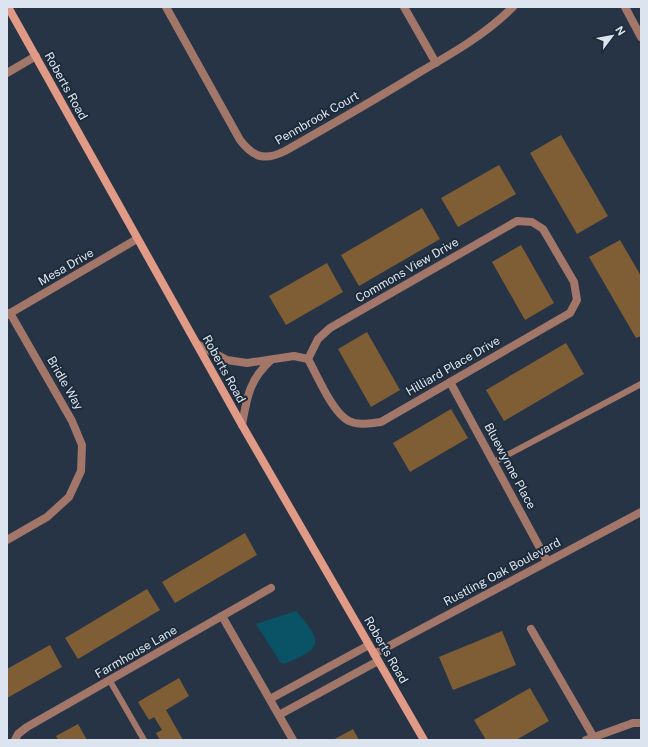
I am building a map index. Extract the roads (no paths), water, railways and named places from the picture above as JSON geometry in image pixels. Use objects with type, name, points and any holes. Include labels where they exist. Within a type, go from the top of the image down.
[{"type":"main road","name":"Roberts Road","points":[[8,7],[137,240],[424,740]]},
{"type":"street","name":"Pennbrook Court","points":[[166,7],[240,140],[248,151],[260,157],[273,157],[285,151],[436,63],[497,23],[513,7]]},
{"type":"street","points":[[404,7],[436,63]]},
{"type":"street","points":[[625,7],[641,37]]},
{"type":"street","points":[[7,74],[36,56]]},
{"type":"street","name":"Commons View Drive","points":[[308,359],[318,339],[330,328],[517,221],[532,222]]},
{"type":"street","name":"Hilliard Place Drive","points":[[308,359],[337,410],[349,421],[363,424],[381,422],[570,313],[577,300],[574,282],[543,229],[532,222]]},
{"type":"street","name":"Mesa Drive","points":[[8,314],[137,240]]},
{"type":"street","name":"Bridle Way","points":[[7,540],[47,517],[69,497],[81,471],[82,445],[72,421],[8,314]]},
{"type":"street","points":[[197,344],[227,360],[247,363],[294,356],[308,359]]},
{"type":"street","points":[[242,425],[248,395],[254,379],[270,360]]},
{"type":"street","name":"Bluewynne Place","points":[[450,382],[547,561]]},
{"type":"street","name":"Rustling Oak Boulevard","points":[[279,715],[376,657],[547,561],[641,512]]},
{"type":"street","name":"Farmhouse Lane","points":[[16,740],[18,734],[27,727],[271,588]]},
{"type":"street","points":[[222,616],[293,740]]},
{"type":"street","points":[[531,629],[589,738],[633,723],[641,723]]},
{"type":"street","points":[[270,699],[369,644]]},
{"type":"lane","points":[[494,462],[641,384]]},
{"type":"lane","points":[[110,681],[144,740]]},
{"type":"water","points":[[296,611],[311,630],[315,637],[315,643],[307,653],[284,664],[280,662],[256,624]]}]
